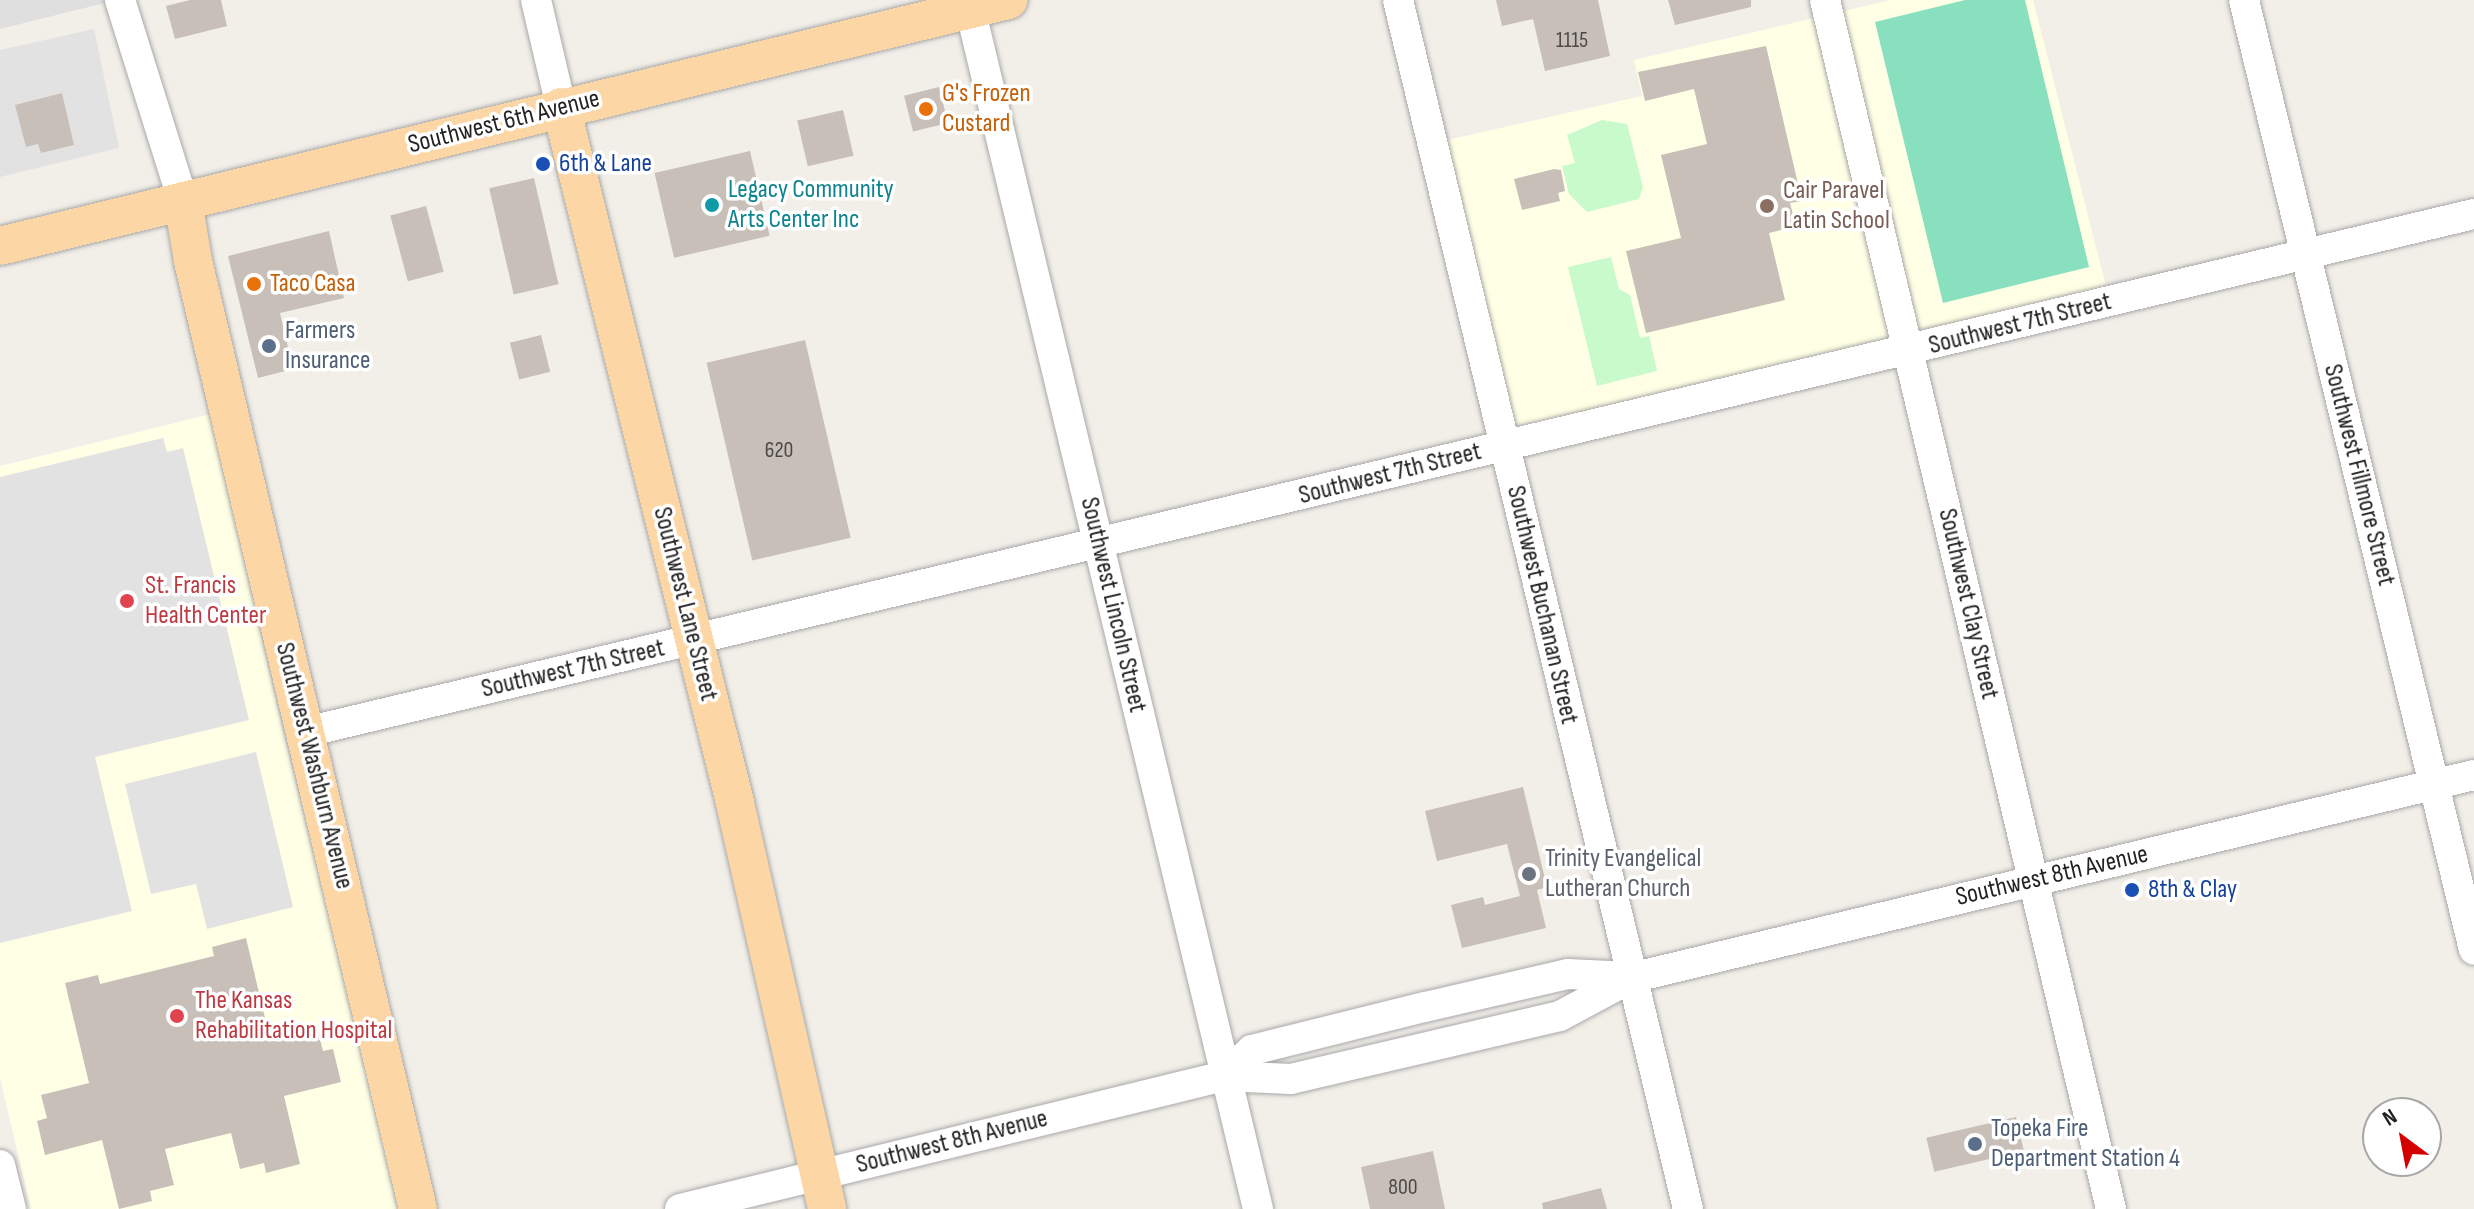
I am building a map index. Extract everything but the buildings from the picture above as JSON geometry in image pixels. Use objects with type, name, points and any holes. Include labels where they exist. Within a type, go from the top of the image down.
[{"type":"main road","name":"Southwest 6th Avenue","points":[[0,246],[969,4],[1008,0]]},
{"type":"main road","name":"Southwest Lane Street","points":[[561,107],[695,640],[823,1192]]},
{"type":"main road","name":"Southwest Washburn Avenue","points":[[183,201],[418,1209]]},
{"type":"street","name":"Southwest Washburn Avenue","points":[[120,0],[183,201]]},
{"type":"street","name":"Southwest Lane Street","points":[[536,0],[561,107]]},
{"type":"street","name":"Southwest Buchanan Street","points":[[1398,0],[1688,1209]]},
{"type":"street","name":"Southwest Clay Street","points":[[1825,0],[2111,1209]]},
{"type":"street","name":"Southwest Fillmore Street","points":[[2244,0],[2474,950]]},
{"type":"street","name":"Southwest Lincoln Street","points":[[969,4],[1258,1209]]},
{"type":"street","name":"Southwest 7th Street","points":[[306,732],[1099,545],[2474,214]]},
{"type":"street","name":"Southwest 8th Avenue","points":[[680,1209],[823,1192],[1224,1076],[1252,1050],[1425,1007],[1568,974],[1631,978],[2474,775]]},
{"type":"street","points":[[0,1165],[11,1209]]},
{"type":"shaded area","points":[[0,0],[117,0],[0,29]]},
{"type":"shaded area","name":"Cair Paravel Latin School","points":[[1891,0],[2033,0],[2110,302],[1506,446],[1434,143],[1642,96],[1634,60]]},
{"type":"shaded area","points":[[94,29],[119,148],[0,177],[0,50]],"holes":[[[61,93],[74,145],[41,153],[38,144],[26,147],[16,105]]]},
{"type":"shaded area","points":[[211,414],[284,737],[403,1209],[31,1209],[0,1078],[0,466]]},
{"type":"shaded area","name":"St. Francis Health Center","points":[[163,438],[167,452],[183,448],[249,720],[95,757],[132,911],[0,943],[0,477]]},
{"type":"shaded area","points":[[256,752],[293,907],[207,929],[196,884],[151,894],[125,784]]},
{"type":"green space","points":[[1965,0],[2025,0],[2089,267],[1943,303],[1875,22]]},
{"type":"green space","points":[[1602,120],[1627,124],[1643,187],[1639,199],[1587,212],[1569,194],[1562,166],[1575,163],[1567,135]]},
{"type":"green space","points":[[1611,257],[1619,289],[1630,295],[1640,338],[1649,336],[1657,371],[1597,386],[1568,267]]},
{"type":"place","name":"G's Frozen Custard","points":[[926,109]]},
{"type":"place","name":"6th & Lane","points":[[543,164]]},
{"type":"place","name":"Legacy Community Arts Center Inc","points":[[712,205]]},
{"type":"place","name":"Cair Paravel Latin School","points":[[1767,206]]},
{"type":"place","name":"Taco Casa","points":[[254,284]]},
{"type":"place","name":"Farmers Insurance","points":[[269,346]]},
{"type":"place","name":"St. Francis Health Center","points":[[127,601]]},
{"type":"place","name":"Trinity Evangelical Lutheran Church","points":[[1529,874]]},
{"type":"place","name":"8th & Clay","points":[[2132,890]]},
{"type":"place","name":"The Kansas Rehabilitation Hospital","points":[[177,1016]]},
{"type":"place","name":"Topeka Fire Department Station 4","points":[[1975,1144]]}]
